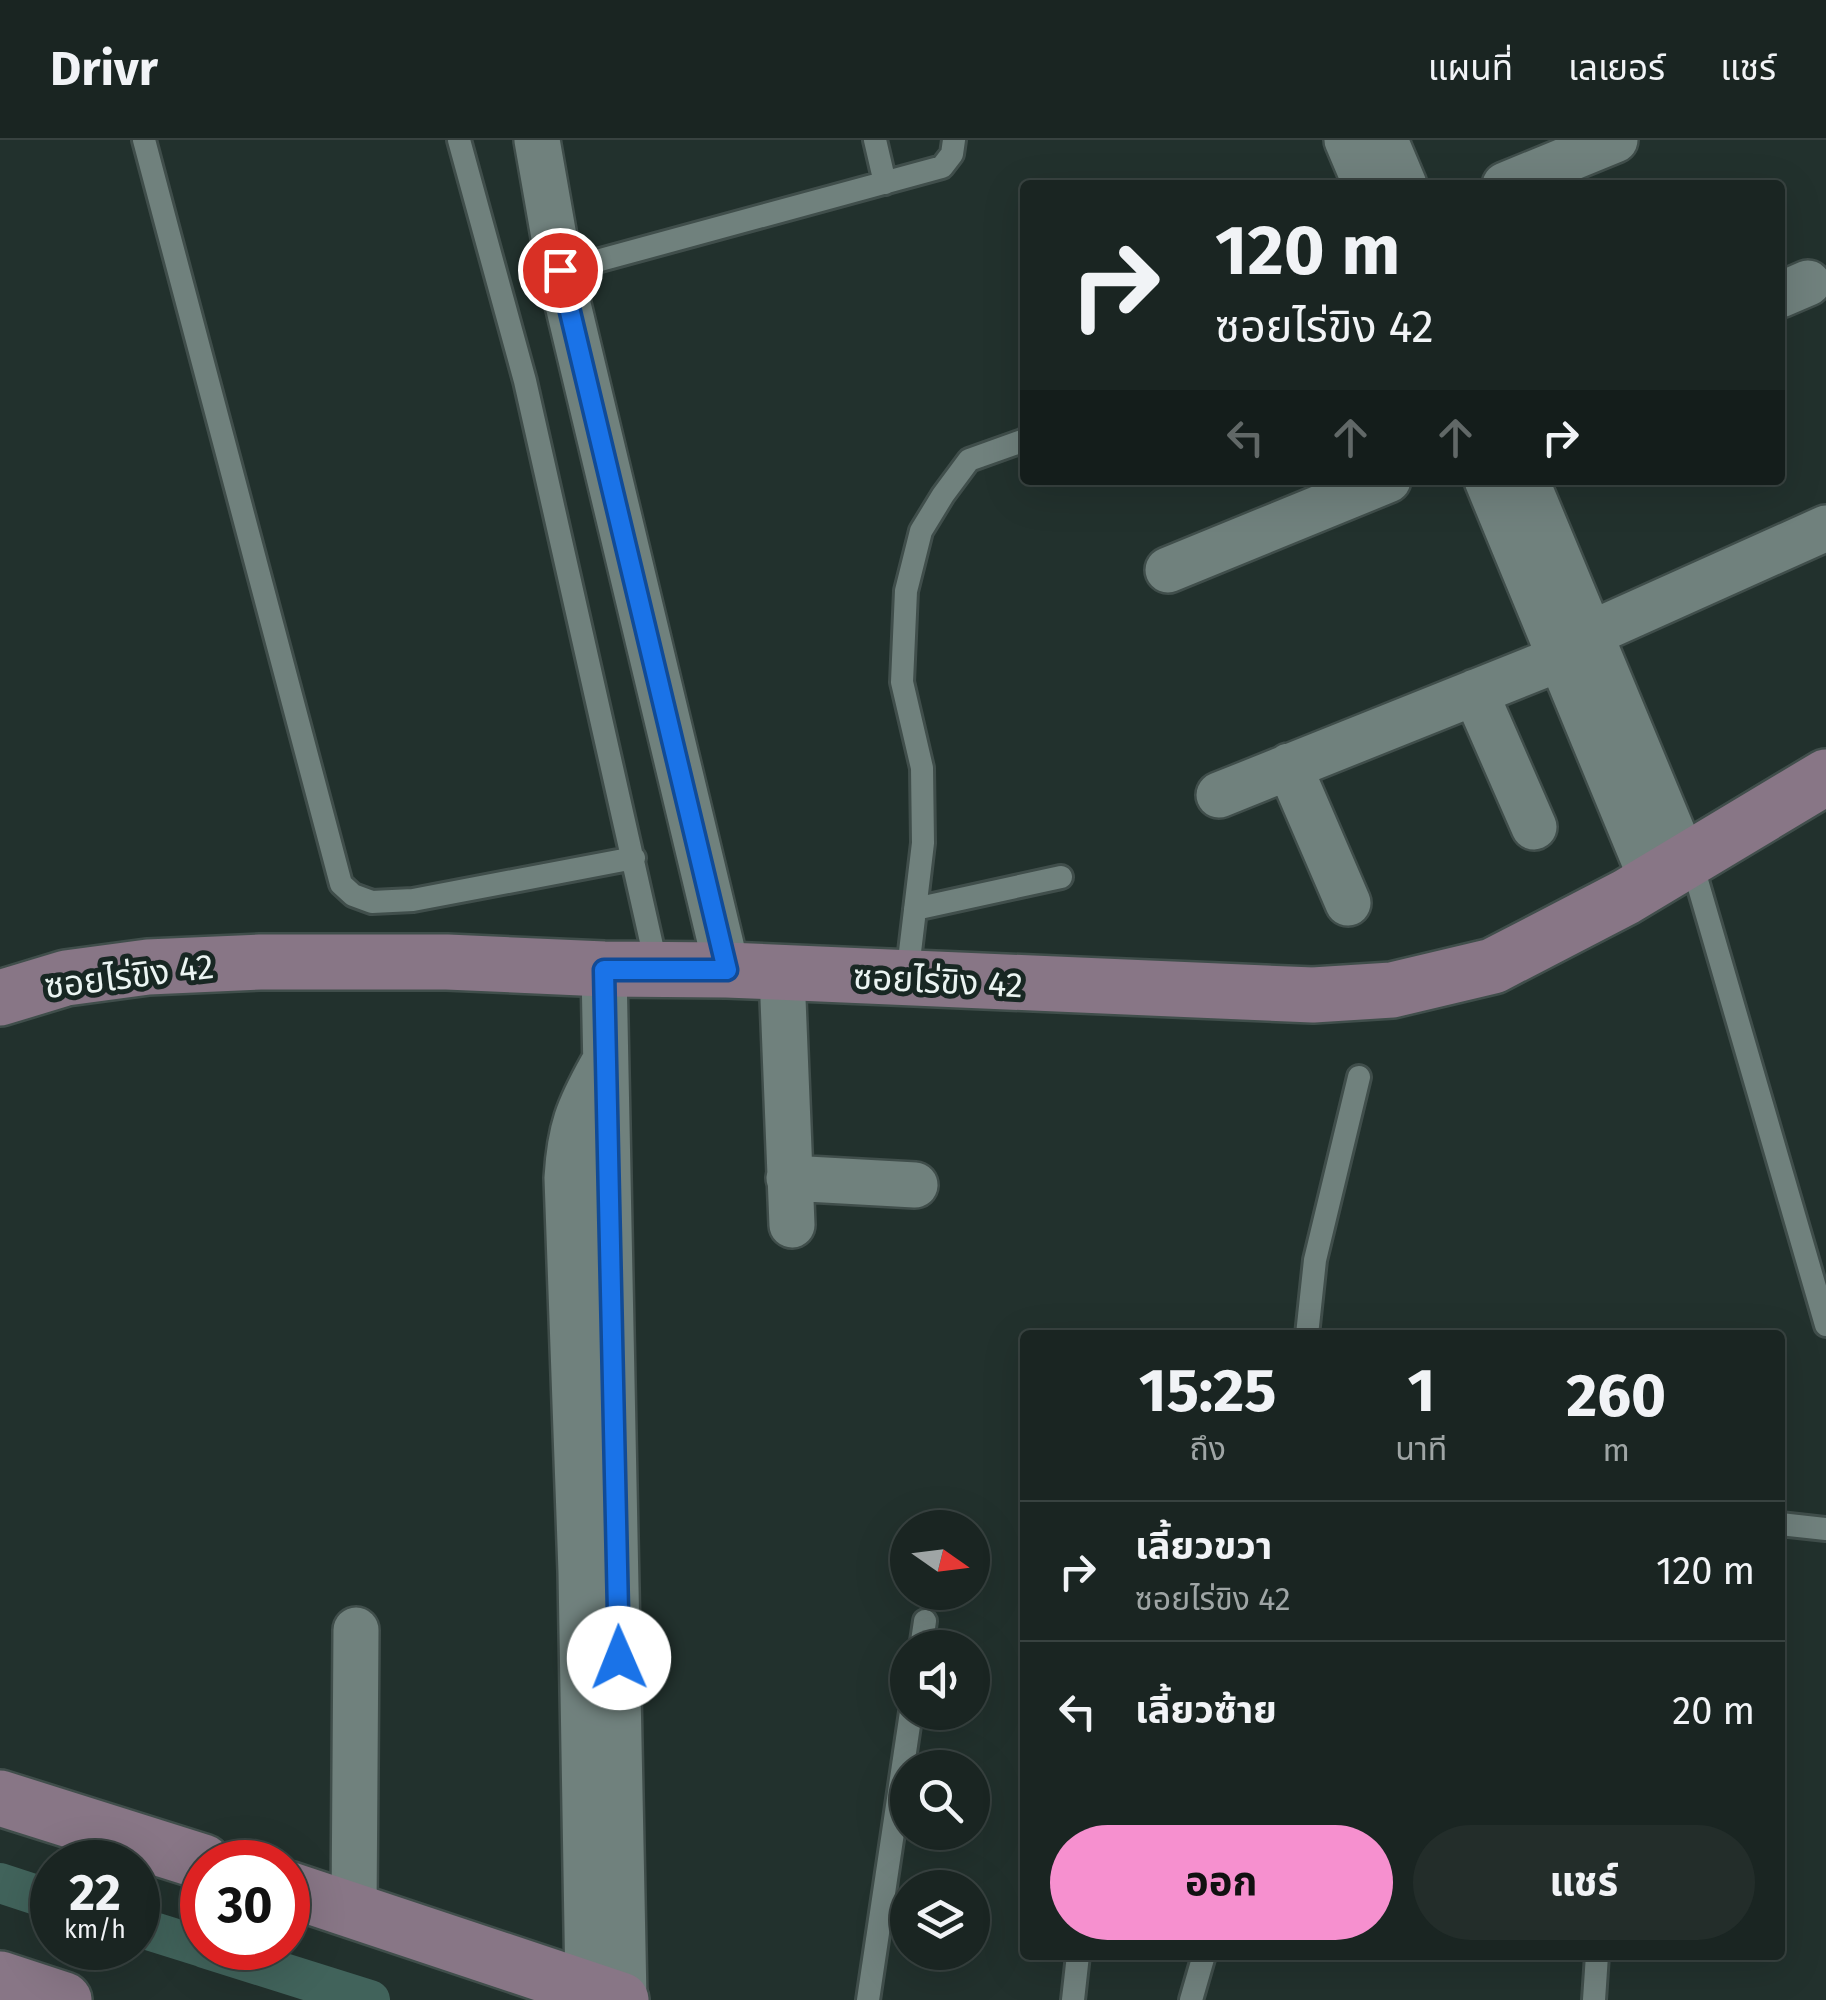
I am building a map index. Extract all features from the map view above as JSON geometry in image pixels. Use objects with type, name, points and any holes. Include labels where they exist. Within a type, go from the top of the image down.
[{"type":"street","points":[[538,140],[560,270],[727,970]]},
{"type":"street","points":[[1347,140],[1364,180]]},
{"type":"street","points":[[1385,140],[1402,180]]},
{"type":"street","points":[[1517,180],[1615,140]]},
{"type":"street","points":[[1168,570],[1376,485]]},
{"type":"street","points":[[1490,485],[1575,646],[1675,866]]},
{"type":"street","points":[[1527,485],[1575,646]]},
{"type":"street","points":[[1219,795],[1475,692],[1826,528]]},
{"type":"street","points":[[1475,692],[1534,827]]},
{"type":"street","points":[[1289,766],[1348,903]]},
{"type":"street","name":"ซอยไร่ขิง 42","points":[[0,998],[66,978],[148,967],[260,962],[447,962],[604,970],[727,970],[1313,995],[1392,990],[1493,966],[1550,938],[1826,777]]},
{"type":"street","points":[[310,1896],[611,1996],[580,1552],[567,1178],[577,1112],[605,1060],[604,970]]},
{"type":"street","points":[[782,974],[792,1224]]},
{"type":"street","points":[[790,1178],[915,1186]]},
{"type":"street","points":[[354,1910],[356,1630]]},
{"type":"street","points":[[0,1798],[180,1855]]},
{"type":"street","points":[[0,1980],[64,2000]]},
{"type":"lane","points":[[144,140],[341,884],[353,895],[372,902],[413,900],[634,858]]},
{"type":"lane","points":[[459,140],[525,381],[657,970]]},
{"type":"lane","points":[[875,140],[885,183]]},
{"type":"lane","points":[[560,270],[942,168],[952,154],[954,140]]},
{"type":"lane","points":[[907,980],[923,843],[922,768],[902,682],[906,591],[922,531],[942,494],[969,460],[1020,442]]},
{"type":"lane","points":[[1675,866],[1826,1326]]},
{"type":"lane","points":[[915,909],[1061,876]]},
{"type":"lane","points":[[1307,1330],[1314,1260],[1359,1078]]},
{"type":"lane","points":[[1785,1525],[1826,1529]]},
{"type":"lane","points":[[925,1630],[926,1621]]},
{"type":"lane","points":[[868,2000],[909,1730]]},
{"type":"lane","points":[[1073,2000],[1077,1960]]},
{"type":"lane","points":[[1191,2000],[1203,1960]]},
{"type":"lane","points":[[1594,2000],[1598,1960]]},
{"type":"waterway","points":[[0,1883],[30,1893]]},
{"type":"waterway","points":[[160,1934],[180,1940]]},
{"type":"waterway","points":[[274,1970],[370,2000]]},
{"type":"route","points":[[560,270],[727,970],[604,970],[619,1658]]}]
